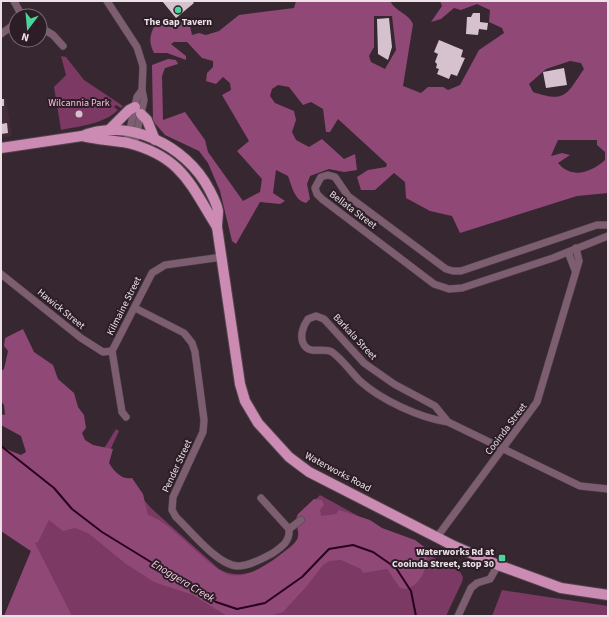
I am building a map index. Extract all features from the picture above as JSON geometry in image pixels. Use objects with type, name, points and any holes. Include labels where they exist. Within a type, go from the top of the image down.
[{"type":"main road","points":[[109,130],[129,110],[138,110],[147,120],[155,140]]},
{"type":"main road","name":"Waterworks Road","points":[[1,148],[82,136],[94,131],[109,130],[133,132],[155,140],[182,156],[204,180],[218,211],[217,227],[240,384],[245,402],[258,423],[289,458],[302,467],[437,537],[498,565],[561,588],[608,595]]},
{"type":"main road","name":"Waterworks Road","points":[[82,136],[131,144],[162,157],[183,174],[198,193],[217,227]]},
{"type":"street","points":[[108,1],[137,47],[143,66],[142,90],[137,97],[138,110],[131,144]]},
{"type":"street","points":[[48,32],[64,46]]},
{"type":"street","name":"Bellata Street","points":[[608,225],[597,225],[461,271],[453,271],[446,269],[348,196],[335,177],[323,176],[318,180],[316,186],[317,194],[322,199],[431,282],[446,289],[465,288],[568,252],[608,236]]},
{"type":"street","name":"Cooinda Street","points":[[437,537],[537,402],[580,259],[576,248]]},
{"type":"street","points":[[568,252],[574,263],[575,272]]},
{"type":"street","name":"Kilmaine Street","points":[[126,418],[122,412],[112,351],[152,273],[160,266],[222,256]]},
{"type":"street","name":"Hawick Street","points":[[1,274],[81,338],[103,352],[112,351]]},
{"type":"street","name":"Pender Street","points":[[135,308],[184,333],[192,343],[194,352],[204,420],[203,432],[173,497],[171,506],[176,517],[217,556],[229,564],[240,566],[267,557],[283,546],[288,539],[289,529]]},
{"type":"street","name":"Barkala Street","points":[[448,422],[435,406],[394,384],[364,363],[324,319],[316,316],[308,319],[302,336],[303,344],[307,348],[332,352],[363,384],[383,397],[428,418],[448,422],[580,486],[608,489]]},
{"type":"street","points":[[261,498],[289,529],[301,520]]},
{"type":"street","points":[[458,616],[471,588],[477,583],[490,580],[498,565]]},
{"type":"shaded area","points":[[296,1],[390,1],[395,8],[411,20],[413,24],[403,86],[421,93],[428,87],[443,87],[448,90],[460,85],[479,50],[504,33],[502,28],[489,22],[490,10],[477,4],[461,10],[454,8],[441,19],[431,22],[442,6],[440,1],[608,1],[608,193],[577,196],[460,233],[452,216],[430,211],[406,198],[405,182],[394,173],[375,190],[361,190],[357,177],[368,170],[386,167],[387,164],[338,119],[330,132],[326,132],[323,109],[311,102],[303,105],[289,87],[278,85],[272,89],[270,96],[275,103],[294,111],[296,120],[292,132],[296,140],[309,147],[322,139],[344,159],[355,154],[357,170],[344,172],[329,169],[310,176],[307,184],[310,199],[306,203],[296,196],[288,176],[276,170],[273,193],[285,201],[280,204],[260,202],[236,244],[232,241],[220,191],[208,163],[199,151],[165,135],[153,121],[152,65],[168,59],[176,60],[178,64],[165,68],[162,76],[163,120],[185,112],[205,140],[208,152],[243,201],[260,192],[262,179],[237,151],[249,141],[222,95],[231,90],[230,83],[223,77],[216,84],[206,81],[207,73],[213,67],[213,61],[202,58],[187,42],[174,42],[171,44],[186,56],[186,60],[167,53],[154,53],[151,46],[151,36],[155,25],[183,19],[190,26],[192,35],[199,33],[206,35],[219,31],[239,15],[294,8]],"holes":[[[374,16],[392,16],[396,50],[385,69],[371,62],[369,56],[374,47]],[[570,61],[581,63],[584,69],[569,91],[559,96],[552,97],[533,92],[529,84],[546,69]],[[558,140],[597,140],[597,145],[605,152],[605,160],[599,165],[587,171],[575,173],[563,168],[558,163],[570,155],[562,153],[551,156]]]},
{"type":"shaded area","points":[[1,99],[6,99],[12,136],[1,137]]},
{"type":"shaded area","points":[[23,329],[34,352],[53,365],[58,379],[74,393],[78,407],[84,415],[86,428],[82,433],[85,440],[93,445],[113,449],[109,463],[116,472],[124,478],[132,478],[143,494],[148,515],[167,525],[221,571],[234,575],[250,573],[266,565],[290,547],[298,538],[298,531],[295,521],[298,514],[314,499],[322,500],[324,505],[320,510],[321,516],[336,514],[339,510],[370,520],[382,528],[415,540],[427,549],[427,561],[423,573],[417,583],[406,589],[400,588],[387,569],[363,573],[361,569],[341,560],[330,561],[323,565],[306,587],[283,612],[270,616],[227,616],[193,595],[154,582],[126,564],[88,533],[75,528],[63,531],[49,520],[38,542],[35,543],[72,616],[4,616],[31,551],[1,531],[1,447],[21,455],[26,452],[21,436],[1,425],[1,414],[5,415],[4,405],[1,401],[1,371],[4,369],[8,351],[4,346],[5,338]]},
{"type":"green space","name":"Wilcannia Park","points":[[61,56],[66,57],[84,80],[123,106],[121,108],[116,105],[114,107],[118,110],[112,115],[99,121],[84,126],[61,130],[54,87],[66,75]]},
{"type":"green space","points":[[116,429],[119,431],[105,461],[106,468],[134,489],[152,509],[219,569],[232,574],[246,573],[259,569],[272,562],[296,542],[314,521],[304,511],[320,495],[460,572],[463,577],[462,582],[446,616],[4,616],[31,551],[1,531],[1,453],[57,497],[100,455]]},
{"type":"green space","points":[[502,590],[608,606],[608,616],[492,616]]},
{"type":"building","name":"The Gap Tavern","points":[[162,1],[192,1],[194,3],[176,18]]},
{"type":"building","points":[[473,13],[480,13],[480,22],[488,23],[487,30],[479,29],[478,35],[466,34],[467,17],[471,17]]},
{"type":"building","points":[[389,18],[392,47],[388,60],[378,54],[377,19]]},
{"type":"building","points":[[439,40],[463,50],[461,57],[465,58],[457,76],[451,74],[449,79],[437,74],[439,69],[436,68],[437,64],[435,62],[438,54],[434,52]]},
{"type":"building","points":[[564,68],[567,85],[546,88],[543,72]]},
{"type":"building","points":[[1,99],[4,99],[4,106],[1,106]]},
{"type":"building","points":[[79,110],[82,111],[82,117],[79,118],[76,117],[75,114],[76,111]]},
{"type":"building","points":[[7,123],[8,133],[1,134],[1,124]]},
{"type":"waterway","name":"Enoggera Creek","points":[[1,446],[54,488],[72,509],[102,532],[216,602],[237,609],[265,603],[302,577],[329,549],[353,545],[373,552],[396,568],[411,591],[416,616]]},
{"type":"place","name":"The Gap Tavern","points":[[178,10]]},
{"type":"place","name":"Waterworks Rd at Cooinda Street, stop 30","points":[[502,558]]}]
